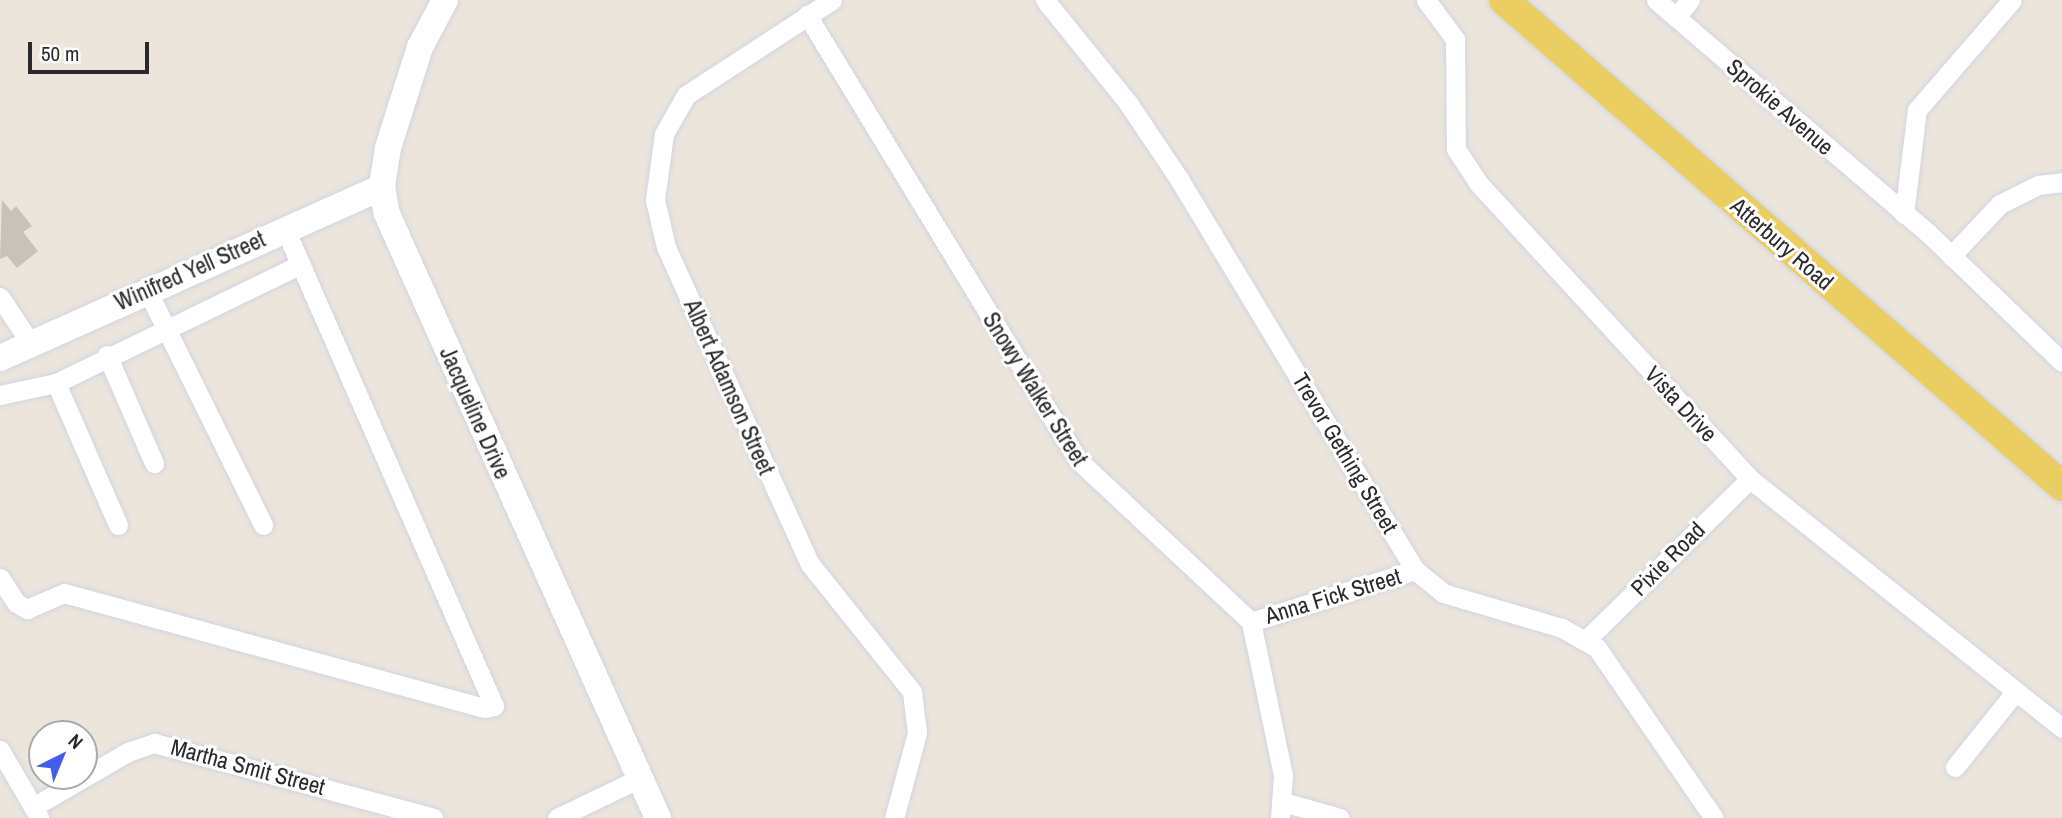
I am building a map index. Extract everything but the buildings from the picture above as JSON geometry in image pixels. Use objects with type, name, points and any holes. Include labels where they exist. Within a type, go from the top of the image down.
[{"type":"main road","name":"Atterbury Road","points":[[1504,0],[2062,486]]},
{"type":"street","name":"Albert Adamson Street","points":[[832,0],[702,80],[680,101],[662,142],[656,216],[810,564],[912,692],[917,733],[894,818]]},
{"type":"street","name":"Trevor Gething Street","points":[[1045,0],[1128,103],[1179,178],[1415,570],[1443,593],[1586,640],[1621,678],[1714,818]]},
{"type":"street","name":"Vista Drive","points":[[1426,0],[1455,39],[1454,130],[1464,166],[1750,479],[2062,728]]},
{"type":"street","name":"Sprokie Avenue","points":[[1656,0],[1904,214],[2062,362]]},
{"type":"street","points":[[1676,17],[1690,0]]},
{"type":"street","points":[[1904,214],[1917,110],[2012,0]]},
{"type":"street","name":"Jacqueline Drive","points":[[439,3],[405,90],[382,187],[392,229],[658,818]]},
{"type":"street","name":"Snowy Walker Street","points":[[807,15],[1078,460],[1251,622]]},
{"type":"street","points":[[1951,256],[2000,204],[2038,185],[2062,182]]},
{"type":"street","name":"Winifred Yell Street","points":[[0,358],[382,187]]},
{"type":"street","points":[[0,578],[16,603],[27,609],[64,593],[485,708],[494,706],[285,229]]},
{"type":"street","points":[[0,395],[56,383],[107,355],[301,264]]},
{"type":"street","points":[[147,290],[263,525]]},
{"type":"street","points":[[0,297],[31,344]]},
{"type":"street","points":[[107,355],[154,463]]},
{"type":"street","points":[[56,383],[117,525]]},
{"type":"street","name":"Pixie Road","points":[[1586,640],[1750,479]]},
{"type":"street","name":"Anna Fick Street","points":[[1251,622],[1415,570]]},
{"type":"street","points":[[1251,622],[1280,755],[1281,810],[1340,818]]},
{"type":"street","points":[[1955,767],[2015,692]]},
{"type":"street","name":"Martha Smit Street","points":[[36,812],[128,752],[155,743],[433,818]]},
{"type":"street","points":[[0,750],[36,812]]},
{"type":"street","points":[[556,818],[640,778]]}]
